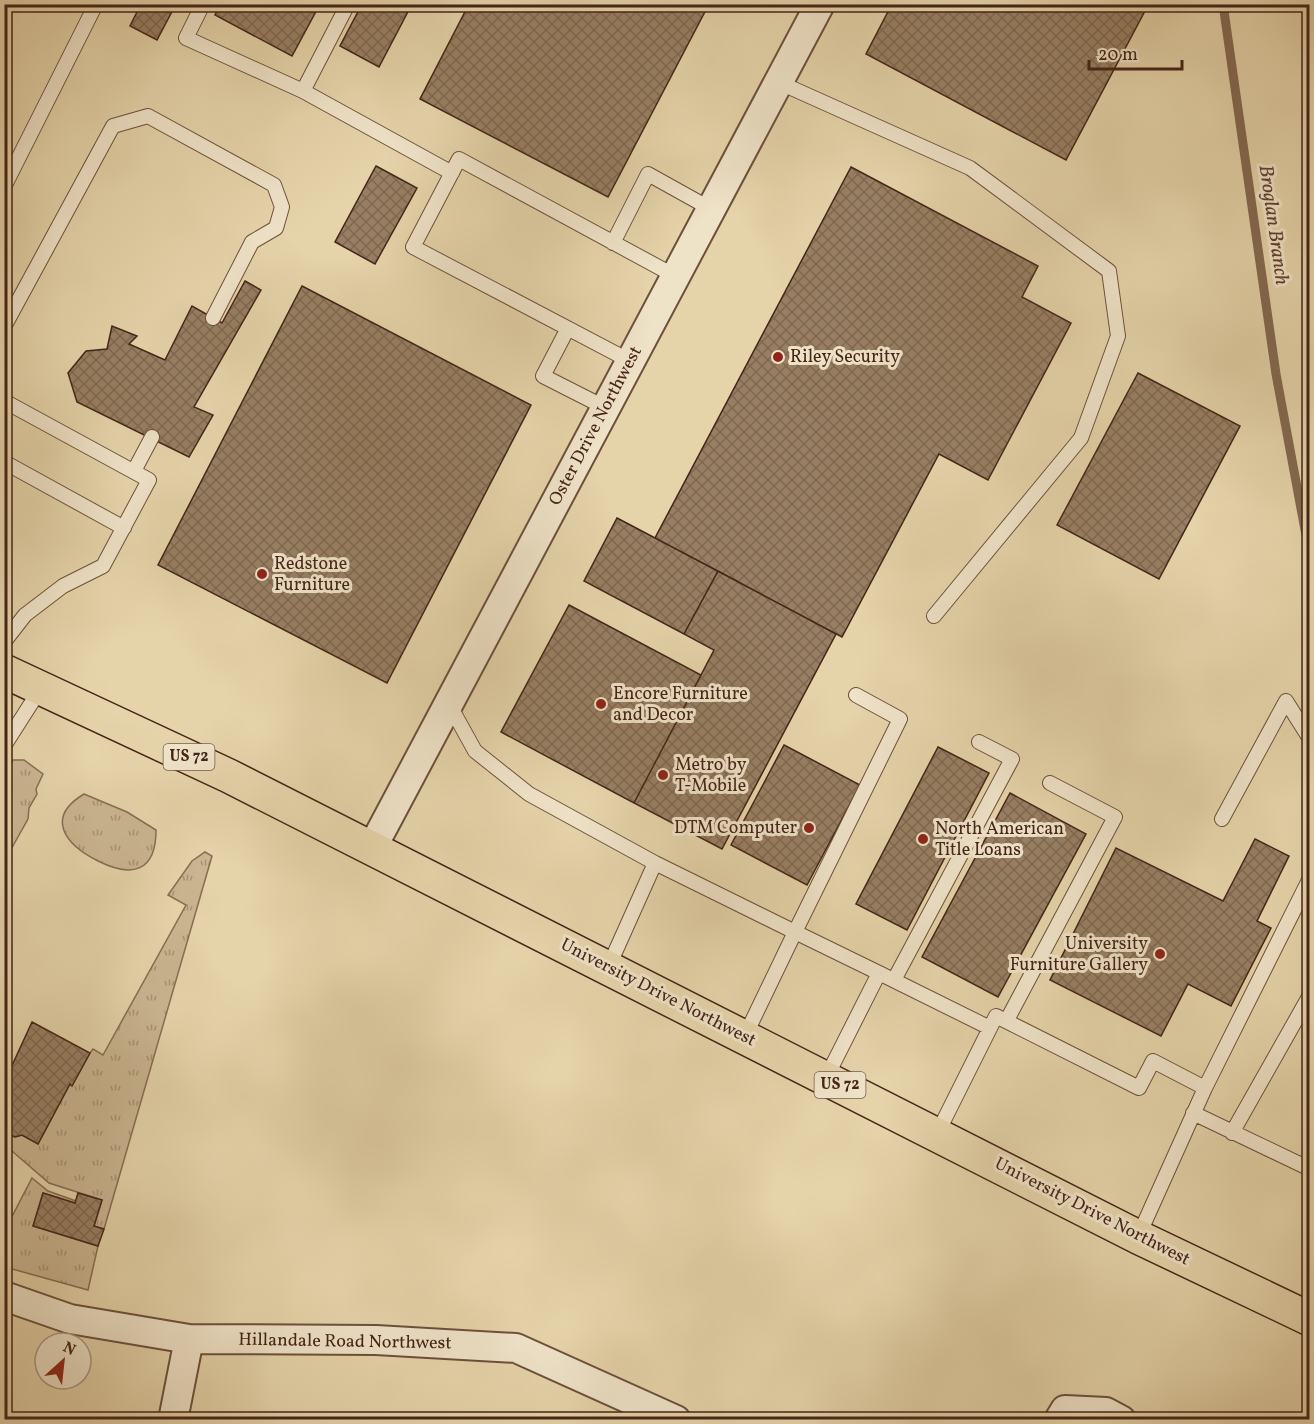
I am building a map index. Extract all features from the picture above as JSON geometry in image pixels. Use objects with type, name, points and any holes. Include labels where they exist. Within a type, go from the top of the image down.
[{"type":"highway","name":"University Drive Northwest","points":[[4,671],[229,776],[1138,1237],[1310,1319]]},
{"type":"street","name":"Oster Drive Northwest","points":[[372,848],[820,4]]},
{"type":"street","name":"Hillandale Road Northwest","points":[[4,1296],[70,1319],[189,1339],[376,1340],[516,1348],[676,1419]]},
{"type":"street","points":[[172,1419],[189,1339]]},
{"type":"street","points":[[1059,1419],[1065,1410],[1106,1412],[1120,1419]]},
{"type":"lane","points":[[4,187],[96,4]]},
{"type":"lane","points":[[203,4],[186,38],[303,91],[452,172]]},
{"type":"lane","points":[[303,91],[348,4]]},
{"type":"lane","points":[[778,82],[970,168],[1109,271],[1118,336],[1081,438],[934,616]]},
{"type":"lane","points":[[4,327],[113,126],[148,116],[274,185],[282,207],[276,228],[252,242],[213,318]]},
{"type":"lane","points":[[630,362],[413,247],[452,172],[459,159],[675,276]]},
{"type":"lane","points":[[613,243],[648,174],[711,209]]},
{"type":"lane","points":[[567,330],[543,376],[606,408]]},
{"type":"lane","points":[[4,402],[149,480],[103,566],[63,586],[25,615],[4,642]]},
{"type":"lane","points":[[134,471],[152,437]]},
{"type":"lane","points":[[4,462],[123,528]]},
{"type":"lane","points":[[4,746],[40,688]]},
{"type":"lane","points":[[745,1036],[900,719],[856,695]]},
{"type":"lane","points":[[1222,819],[1286,701],[1310,739]]},
{"type":"lane","points":[[449,704],[475,751],[529,794],[655,863],[990,1028]]},
{"type":"lane","points":[[894,980],[1012,759],[979,742]]},
{"type":"lane","points":[[1007,1020],[1115,817],[1050,783]]},
{"type":"lane","points":[[608,968],[655,863]]},
{"type":"lane","points":[[1138,1237],[1205,1088],[1310,879]]},
{"type":"lane","points":[[825,1078],[879,973]]},
{"type":"lane","points":[[1233,1133],[1310,994]]},
{"type":"lane","points":[[937,1134],[996,1016],[1139,1088],[1153,1061],[1205,1088]]},
{"type":"lane","points":[[1193,1113],[1309,1168]]},
{"type":"green space","points":[[13,760],[24,760],[43,774],[36,789],[37,794],[29,808],[28,819],[5,860],[5,777]]},
{"type":"green space","points":[[84,794],[127,812],[156,830],[152,855],[147,863],[131,870],[110,866],[87,855],[69,839],[62,822],[65,812]]},
{"type":"green space","points":[[205,852],[212,856],[104,1229],[94,1226],[102,1200],[49,1183],[5,1145],[4,1132],[15,1137],[22,1135],[38,1144],[70,1084],[72,1085],[90,1053],[93,1049],[103,1055],[186,905],[168,895],[192,861]]},
{"type":"green space","points":[[32,1178],[48,1191],[76,1201],[75,1203],[43,1193],[33,1226],[98,1246],[88,1290],[5,1267],[4,1232]]},
{"type":"building","points":[[141,4],[176,4],[157,40],[130,26]]},
{"type":"building","points":[[220,4],[320,4],[292,56],[215,15]]},
{"type":"building","points":[[362,4],[412,4],[379,67],[340,46]]},
{"type":"building","points":[[469,4],[709,4],[608,197],[420,99]]},
{"type":"building","points":[[892,4],[1136,4],[1146,9],[1066,160],[866,54]]},
{"type":"building","points":[[376,166],[417,188],[375,264],[335,242]]},
{"type":"building","points":[[851,167],[1038,266],[1022,297],[1071,323],[988,480],[939,454],[842,637],[655,538]]},
{"type":"building","points":[[245,281],[261,290],[194,407],[213,415],[189,457],[77,402],[68,373],[86,351],[107,349],[112,326],[137,336],[129,344],[165,360],[192,306],[222,323]]},
{"type":"building","points":[[302,286],[531,405],[387,683],[158,565]]},
{"type":"building","points":[[1138,373],[1240,426],[1159,579],[1057,525]]},
{"type":"building","points":[[617,518],[718,571],[684,634],[584,581]]},
{"type":"building","points":[[718,571],[836,634],[722,849],[634,803],[714,650],[684,634]]},
{"type":"building","name":"Encore Furniture and Decor","points":[[569,605],[701,675],[634,803],[501,732]]},
{"type":"building","points":[[784,745],[860,785],[807,885],[731,845]]},
{"type":"building","name":"North American Title Loans","points":[[938,747],[989,773],[907,930],[856,904]]},
{"type":"building","points":[[1010,793],[1086,834],[998,997],[922,957]]},
{"type":"building","name":"University Furniture Gallery","points":[[1255,839],[1289,856],[1257,921],[1271,928],[1231,1006],[1188,984],[1161,1036],[1050,980],[1116,848],[1223,901]]},
{"type":"building","points":[[32,1022],[90,1053],[72,1086],[70,1084],[38,1144],[22,1135],[15,1137],[4,1132],[4,1083]]},
{"type":"building","points":[[43,1193],[75,1203],[78,1193],[102,1200],[94,1226],[104,1229],[98,1246],[33,1226]]},
{"type":"waterway","name":"Broglan Branch","points":[[1223,4],[1276,374],[1310,557]]},
{"type":"place","name":"Riley Security","points":[[778,357]]},
{"type":"place","name":"Redstone Furniture","points":[[262,574]]},
{"type":"place","name":"Encore Furniture and Decor","points":[[601,704]]},
{"type":"place","name":"Metro by T-Mobile","points":[[663,775]]},
{"type":"place","name":"DTM Computer","points":[[809,828]]},
{"type":"place","name":"North American Title Loans","points":[[923,839]]},
{"type":"place","name":"University Furniture Gallery","points":[[1160,954]]}]
